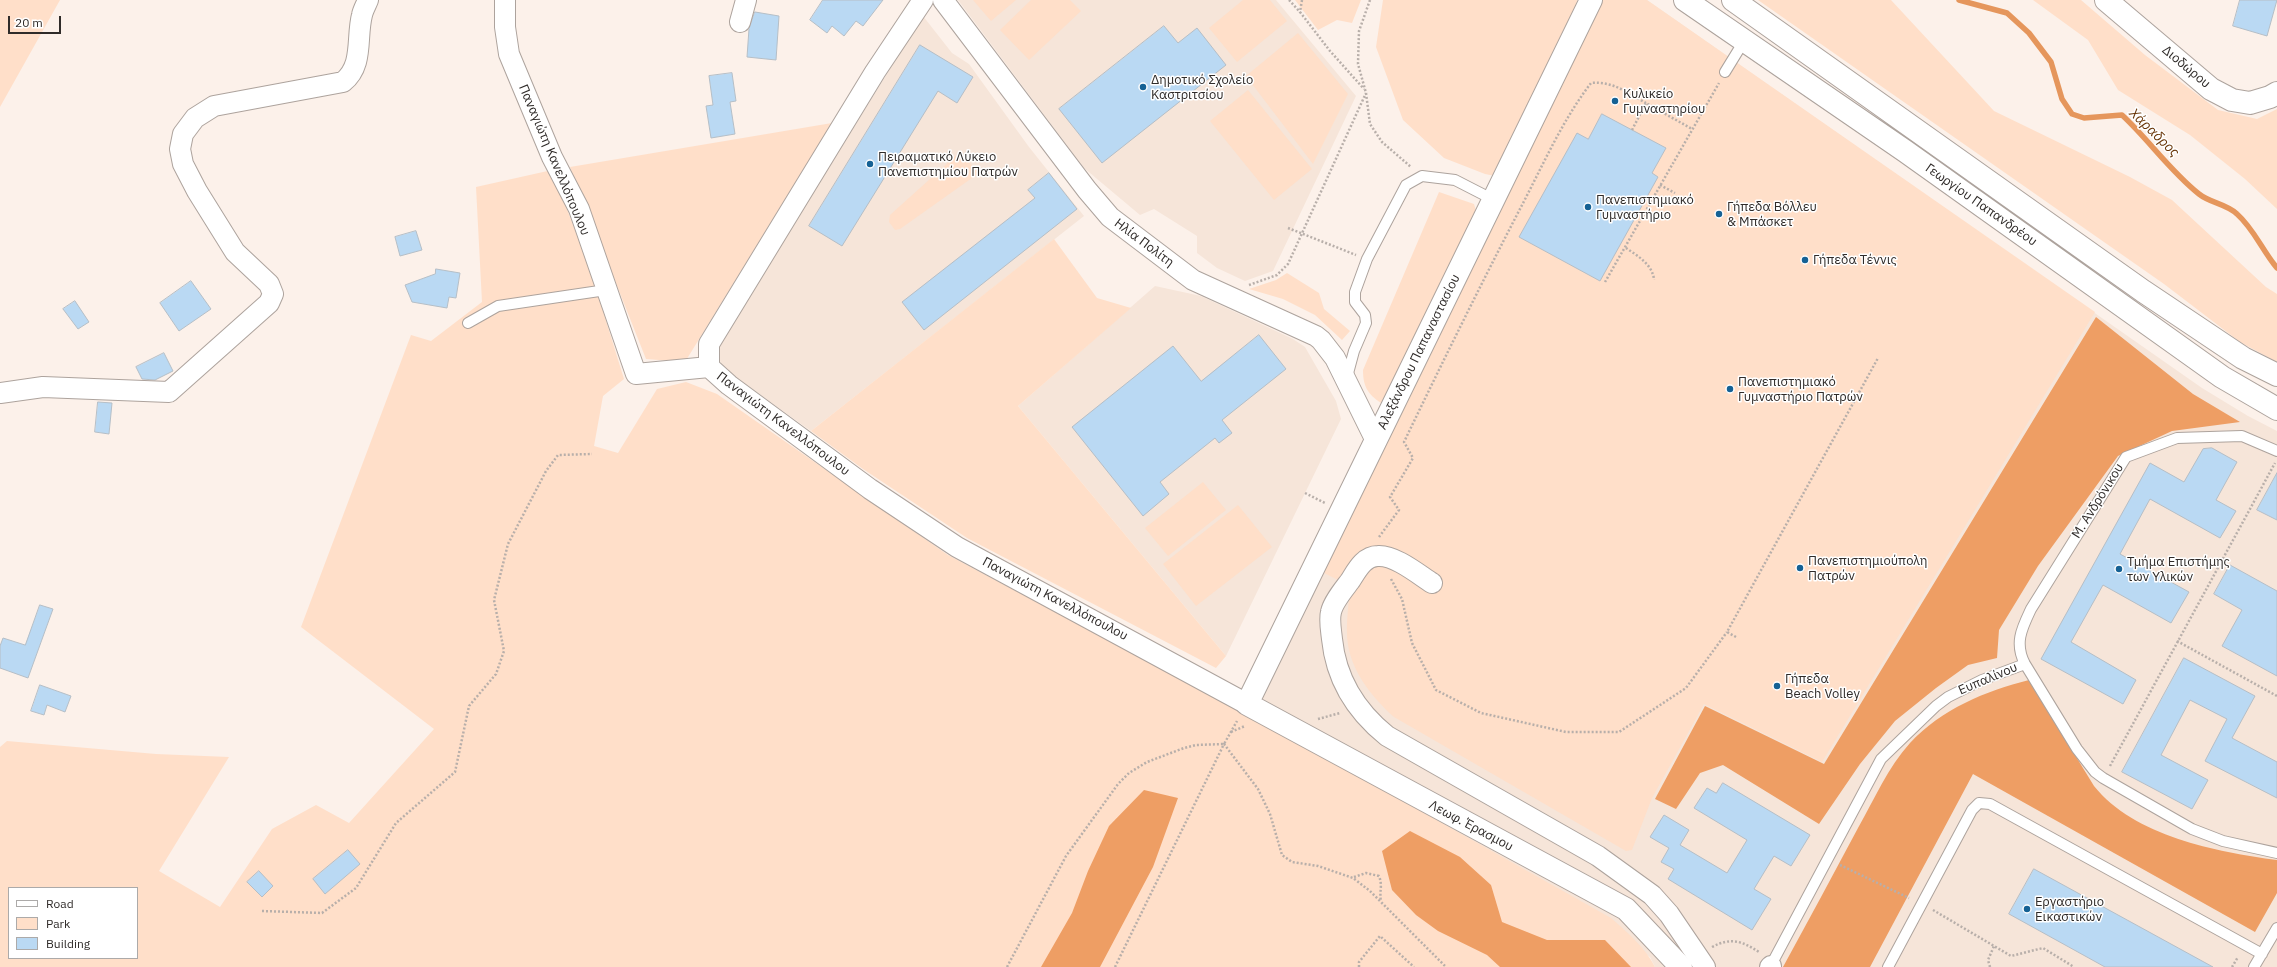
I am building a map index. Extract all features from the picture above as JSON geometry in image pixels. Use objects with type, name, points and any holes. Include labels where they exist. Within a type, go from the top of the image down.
[{"type":"street","points":[[0,393],[43,387],[169,392],[269,303],[273,294],[269,284],[235,252],[197,191],[183,164],[180,149],[183,134],[195,118],[214,106],[343,82],[351,75],[357,60],[362,15],[368,0]]},
{"type":"street","name":"Παναγιώτη Κανελλόπουλου","points":[[505,0],[505,27],[509,54],[552,157],[578,209],[636,374],[709,368],[735,390],[870,489],[957,547],[1247,704]]},
{"type":"street","points":[[740,22],[746,0]]},
{"type":"street","points":[[709,368],[709,344],[875,72],[923,0]]},
{"type":"street","name":"Ηλία Πολίτη","points":[[943,0],[1087,190],[1110,218],[1193,280],[1316,336],[1335,358],[1376,441]]},
{"type":"street","name":"Αλεξάνδρου Παπαναστασίου","points":[[1247,704],[1591,0]]},
{"type":"street","name":"Γεωργίου Παπανδρέου","points":[[1685,0],[1905,151],[2222,377],[2277,409]]},
{"type":"street","name":"Γεωργίου Παπανδρέου","points":[[1733,0],[2143,291],[2243,358],[2277,375]]},
{"type":"street","name":"Διοδώρου","points":[[2106,0],[2211,89],[2232,100],[2250,103],[2270,97],[2277,93]]},
{"type":"street","points":[[2129,311],[2143,291]]},
{"type":"street","points":[[1432,582],[1400,562],[1370,559],[1331,610],[1330,626],[1336,666],[1345,688],[1364,714],[1387,736],[1416,754],[1598,856],[1652,895],[1669,914],[1694,963]]},
{"type":"street","name":"Λεωφ. Έρασμου","points":[[1247,704],[1626,909],[1694,963]]},
{"type":"lane","points":[[1725,72],[1744,41]]},
{"type":"lane","points":[[1346,380],[1354,351],[1366,323],[1365,315],[1355,302],[1355,292],[1367,259],[1406,186],[1422,176],[1455,180],[1494,200]]},
{"type":"lane","points":[[468,323],[498,306],[606,290]]},
{"type":"lane","name":"Μ. Ανδρόνικου","points":[[2025,664],[2019,650],[2019,636],[2031,608],[2126,458],[2177,438],[2242,436],[2277,451]]},
{"type":"lane","name":"Ευπαλίνου","points":[[1769,964],[1828,859],[1881,759],[1936,706],[1948,697],[1982,680],[2025,664],[2077,749],[2095,772],[2103,778],[2192,829],[2223,841],[2277,853]]},
{"type":"lane","points":[[1888,967],[1972,810],[1979,803],[1990,804],[2262,954]]},
{"type":"lane","points":[[2254,967],[2277,928]]},
{"type":"path","points":[[1289,0],[1330,51],[1359,81],[1366,92]]},
{"type":"path","points":[[1300,12],[1302,0]]},
{"type":"path","points":[[1370,0],[1359,31],[1358,64],[1366,92],[1370,124],[1382,142],[1422,176]]},
{"type":"path","points":[[1605,282],[1626,248],[1660,185],[1725,72]]},
{"type":"path","points":[[1692,129],[1646,104],[1619,87],[1602,82],[1591,83],[1562,127],[1485,275],[1404,442],[1413,458],[1390,497],[1399,510],[1370,559],[1402,599],[1412,643],[1436,690],[1481,713],[1566,732],[1619,732],[1686,688],[1727,632],[1878,358]]},
{"type":"path","points":[[1246,286],[1277,275],[1288,264],[1366,92]]},
{"type":"path","points":[[1632,130],[1646,104]]},
{"type":"path","points":[[1660,185],[1675,192]]},
{"type":"path","points":[[1288,228],[1367,259]]},
{"type":"path","points":[[1626,248],[1641,259],[1653,272],[1654,280]]},
{"type":"path","points":[[262,911],[322,913],[356,888],[396,823],[455,772],[469,706],[496,674],[504,651],[494,600],[508,544],[546,471],[558,455],[592,454]]},
{"type":"path","points":[[2103,778],[2277,459]]},
{"type":"path","points":[[1306,493],[1330,506]]},
{"type":"path","points":[[1727,632],[1736,637]]},
{"type":"path","points":[[2177,641],[2277,696]]},
{"type":"path","points":[[1116,967],[1224,744],[1247,704]]},
{"type":"path","points":[[1314,719],[1322,719],[1345,711],[1354,710],[1364,714]]},
{"type":"path","points":[[1224,744],[1261,795],[1270,814],[1282,855],[1292,862],[1318,866],[1353,878],[1381,902],[1446,967]]},
{"type":"path","points":[[1007,967],[1066,856],[1118,784],[1129,773],[1147,762],[1184,748],[1196,745],[1224,744]]},
{"type":"path","points":[[1828,859],[1922,904],[2011,956],[2043,948],[2074,967]]},
{"type":"path","points":[[1353,878],[1366,873],[1379,876],[1383,884],[1380,896],[1381,902]]},
{"type":"path","points":[[1929,916],[1936,903]]},
{"type":"path","points":[[1359,967],[1358,962],[1380,936],[1414,967]]},
{"type":"path","points":[[1694,963],[1724,940],[1747,944],[1769,964]]},
{"type":"path","points":[[1990,967],[1988,960],[1994,946]]},
{"type":"path","points":[[2232,967],[2240,953]]},
{"type":"shaded area","points":[[958,0],[1276,0],[1356,96],[1273,271],[1245,281],[1217,268],[1197,253],[1197,236],[1154,209],[1140,215],[1084,168]]},
{"type":"shaded area","name":"Πανεπιστημιούπολη Πατρών","points":[[1603,0],[1647,0],[2202,388],[2248,416],[2277,431],[2277,967],[1655,967],[1650,957],[1253,717]]},
{"type":"shaded area","points":[[923,16],[952,53],[969,64],[1029,147],[1084,216],[811,431],[723,368],[717,354],[717,347]]},
{"type":"shaded area","points":[[1155,286],[1201,296],[1293,339],[1305,347],[1336,401],[1341,419],[1226,656],[1018,406]]},
{"type":"shaded area","points":[[2096,317],[2193,394],[2240,422],[2172,431],[2118,456],[2038,566],[1999,630],[1997,658],[1968,665],[1936,688],[1895,721],[1860,764],[1819,824],[1723,765],[1700,773],[1676,809],[1655,799],[1705,706],[1824,764]]},
{"type":"shaded area","points":[[2029,680],[2094,786],[2111,803],[2131,818],[2178,839],[2228,852],[2277,860],[2277,893],[2255,932],[1973,774],[1870,967],[1783,967],[1882,784],[1902,752],[1922,731],[1950,711],[1980,696]]},
{"type":"shaded area","points":[[1144,790],[1178,798],[1153,867],[1100,967],[1041,967],[1072,913],[1088,871],[1109,826]]},
{"type":"shaded area","points":[[1410,831],[1460,857],[1491,885],[1502,922],[1547,940],[1605,940],[1631,967],[1500,967],[1487,955],[1438,931],[1416,915],[1392,890],[1382,851]]},
{"type":"green space","points":[[0,0],[60,0],[0,107]]},
{"type":"green space","points":[[973,0],[1016,0],[991,21]]},
{"type":"green space","points":[[1031,0],[1070,0],[1081,11],[1029,60],[1000,30]]},
{"type":"green space","points":[[1243,0],[1270,0],[1287,21],[1237,62],[1209,28]]},
{"type":"green space","points":[[1295,0],[1361,0],[1352,23],[1337,20],[1318,30]]},
{"type":"green space","points":[[1383,0],[1577,0],[1576,8],[1495,176],[1485,174],[1444,158],[1403,120],[1376,47]]},
{"type":"green space","name":"Πανεπιστημιακό Γυμναστήριο Πατρών","points":[[1603,0],[1647,0],[2095,312],[1822,762],[1704,704],[1652,798],[1632,850],[1626,851],[1394,717],[1372,694],[1359,676],[1354,666],[1348,645],[1347,631],[1350,586],[1322,572]]},
{"type":"green space","points":[[1758,0],[1891,0],[1994,111],[2130,177],[2172,200],[2266,287],[2277,294],[2277,362],[2240,342],[2164,284]]},
{"type":"green space","points":[[2033,0],[2081,0],[2145,55],[2218,110],[2257,119],[2277,109],[2277,209],[2245,179],[2190,135],[2118,90],[2088,40]]},
{"type":"green space","points":[[1298,33],[1348,94],[1313,164],[1246,76]]},
{"type":"green space","points":[[1248,90],[1312,169],[1274,200],[1210,121]]},
{"type":"green space","points":[[832,123],[685,362],[646,359],[570,167]]},
{"type":"green space","points":[[960,152],[979,173],[900,229],[895,230],[889,222],[890,215]]},
{"type":"green space","points":[[552,170],[591,272],[624,379],[603,396],[594,446],[618,453],[657,389],[686,382],[717,394],[948,555],[1253,717],[1611,918],[1641,947],[1655,967],[0,967],[0,747],[7,741],[156,754],[229,757],[159,871],[220,907],[272,829],[316,805],[349,823],[434,729],[301,627],[411,335],[431,341],[482,302],[476,187]]},
{"type":"green space","points":[[1439,192],[1474,204],[1477,214],[1388,399],[1381,403],[1367,390],[1363,370]]},
{"type":"green space","points":[[1054,239],[1097,298],[1131,308],[1018,406],[1226,656],[1216,668],[967,538],[863,469],[811,431]]},
{"type":"green space","points":[[1287,273],[1319,293],[1324,309],[1350,331],[1342,340],[1315,315],[1283,299],[1249,289],[1276,280]]},
{"type":"green space","points":[[1203,482],[1226,510],[1168,556],[1145,528]]},
{"type":"green space","points":[[1238,505],[1272,547],[1196,606],[1163,564]]},
{"type":"building","points":[[823,0],[883,0],[863,26],[856,21],[844,36],[832,26],[827,33],[810,20]]},
{"type":"building","points":[[2240,0],[2277,0],[2267,36],[2233,26]]},
{"type":"building","points":[[755,12],[779,16],[776,60],[747,57],[749,29]]},
{"type":"building","name":"Δημοτικό Σχολείο Καστριτσίου","points":[[1164,26],[1178,43],[1197,28],[1226,65],[1102,163],[1059,109]]},
{"type":"building","name":"Πειραματικό Λύκειο Πανεπιστημίου Πατρών","points":[[920,45],[973,77],[957,103],[938,91],[842,246],[809,226]]},
{"type":"building","points":[[732,73],[736,101],[730,102],[735,134],[711,138],[706,106],[713,105],[709,76]]},
{"type":"building","name":"Πανεπιστημιακό Γυμναστήριο","points":[[1602,114],[1666,148],[1652,173],[1658,177],[1600,281],[1519,237],[1577,133],[1588,139]]},
{"type":"building","points":[[1049,173],[1077,209],[924,330],[902,302],[1035,198],[1028,190]]},
{"type":"building","points":[[416,231],[422,250],[400,256],[395,237]]},
{"type":"building","points":[[436,269],[460,273],[456,298],[449,297],[447,308],[412,302],[405,285],[435,274]]},
{"type":"building","points":[[191,281],[211,309],[179,331],[160,303]]},
{"type":"building","points":[[75,301],[89,322],[78,329],[63,309]]},
{"type":"building","points":[[1259,335],[1286,369],[1222,420],[1232,433],[1219,443],[1215,438],[1160,482],[1169,494],[1143,516],[1072,427],[1173,346],[1201,381]]},
{"type":"building","points":[[164,353],[173,371],[155,380],[142,379],[136,367]]},
{"type":"building","points":[[98,402],[112,403],[109,434],[95,432]]},
{"type":"building","name":"Τμήμα Επιστήμης των Υλικών","points":[[2212,448],[2237,462],[2216,500],[2236,511],[2220,538],[2150,499],[2120,554],[2189,592],[2171,623],[2103,585],[2071,642],[2136,680],[2123,704],[2041,659],[2150,463],[2184,482],[2203,449]]},
{"type":"building","points":[[2277,473],[2277,520],[2257,510]]},
{"type":"building","points":[[2230,565],[2277,591],[2277,676],[2222,646],[2242,610],[2214,594]]},
{"type":"building","points":[[40,605],[53,609],[28,678],[0,668],[0,646],[3,638],[25,645]]},
{"type":"building","points":[[2184,658],[2255,696],[2232,738],[2277,762],[2277,798],[2205,761],[2227,719],[2190,700],[2161,755],[2208,780],[2192,809],[2122,772]]},
{"type":"building","points":[[40,685],[71,696],[65,712],[47,705],[44,715],[31,711]]},
{"type":"building","points":[[1723,783],[1810,835],[1791,866],[1774,856],[1754,889],[1771,899],[1752,930],[1668,879],[1674,869],[1661,862],[1669,848],[1650,837],[1664,815],[1689,830],[1680,845],[1727,873],[1747,840],[1694,808],[1707,788],[1716,793]]},
{"type":"building","points":[[348,850],[360,864],[325,894],[313,879]]},
{"type":"building","points":[[2034,869],[2213,967],[2105,967],[2009,914]]},
{"type":"building","points":[[259,871],[273,886],[262,897],[247,882]]},
{"type":"waterway","name":"Χάραδρος","points":[[1959,0],[2007,13],[2029,33],[2051,62],[2062,99],[2072,114],[2084,118],[2122,115],[2188,185],[2208,200],[2233,211],[2243,220],[2277,268]]},
{"type":"place","name":"Δημοτικό Σχολείο Καστριτσίου","points":[[1143,87]]},
{"type":"place","name":"Κυλικείο Γυμναστηρίου","points":[[1615,101]]},
{"type":"place","name":"Πειραματικό Λύκειο Πανεπιστημίου Πατρών","points":[[870,164]]},
{"type":"place","name":"Πανεπιστημιακό Γυμναστήριο","points":[[1588,207]]},
{"type":"place","name":"Γήπεδα Βόλλευ & Μπάσκετ","points":[[1719,214]]},
{"type":"place","name":"Γήπεδα Τέννις","points":[[1805,260]]},
{"type":"place","name":"Πανεπιστημιακό Γυμναστήριο Πατρών","points":[[1730,389]]},
{"type":"place","name":"Πανεπιστημιούπολη Πατρών","points":[[1800,568]]},
{"type":"place","name":"Τμήμα Επιστήμης των Υλικών","points":[[2119,569]]},
{"type":"place","name":"Γήπεδα Beach Volley","points":[[1777,686]]},
{"type":"place","name":"Εργαστήριο Εικαστικών","points":[[2027,909]]}]
